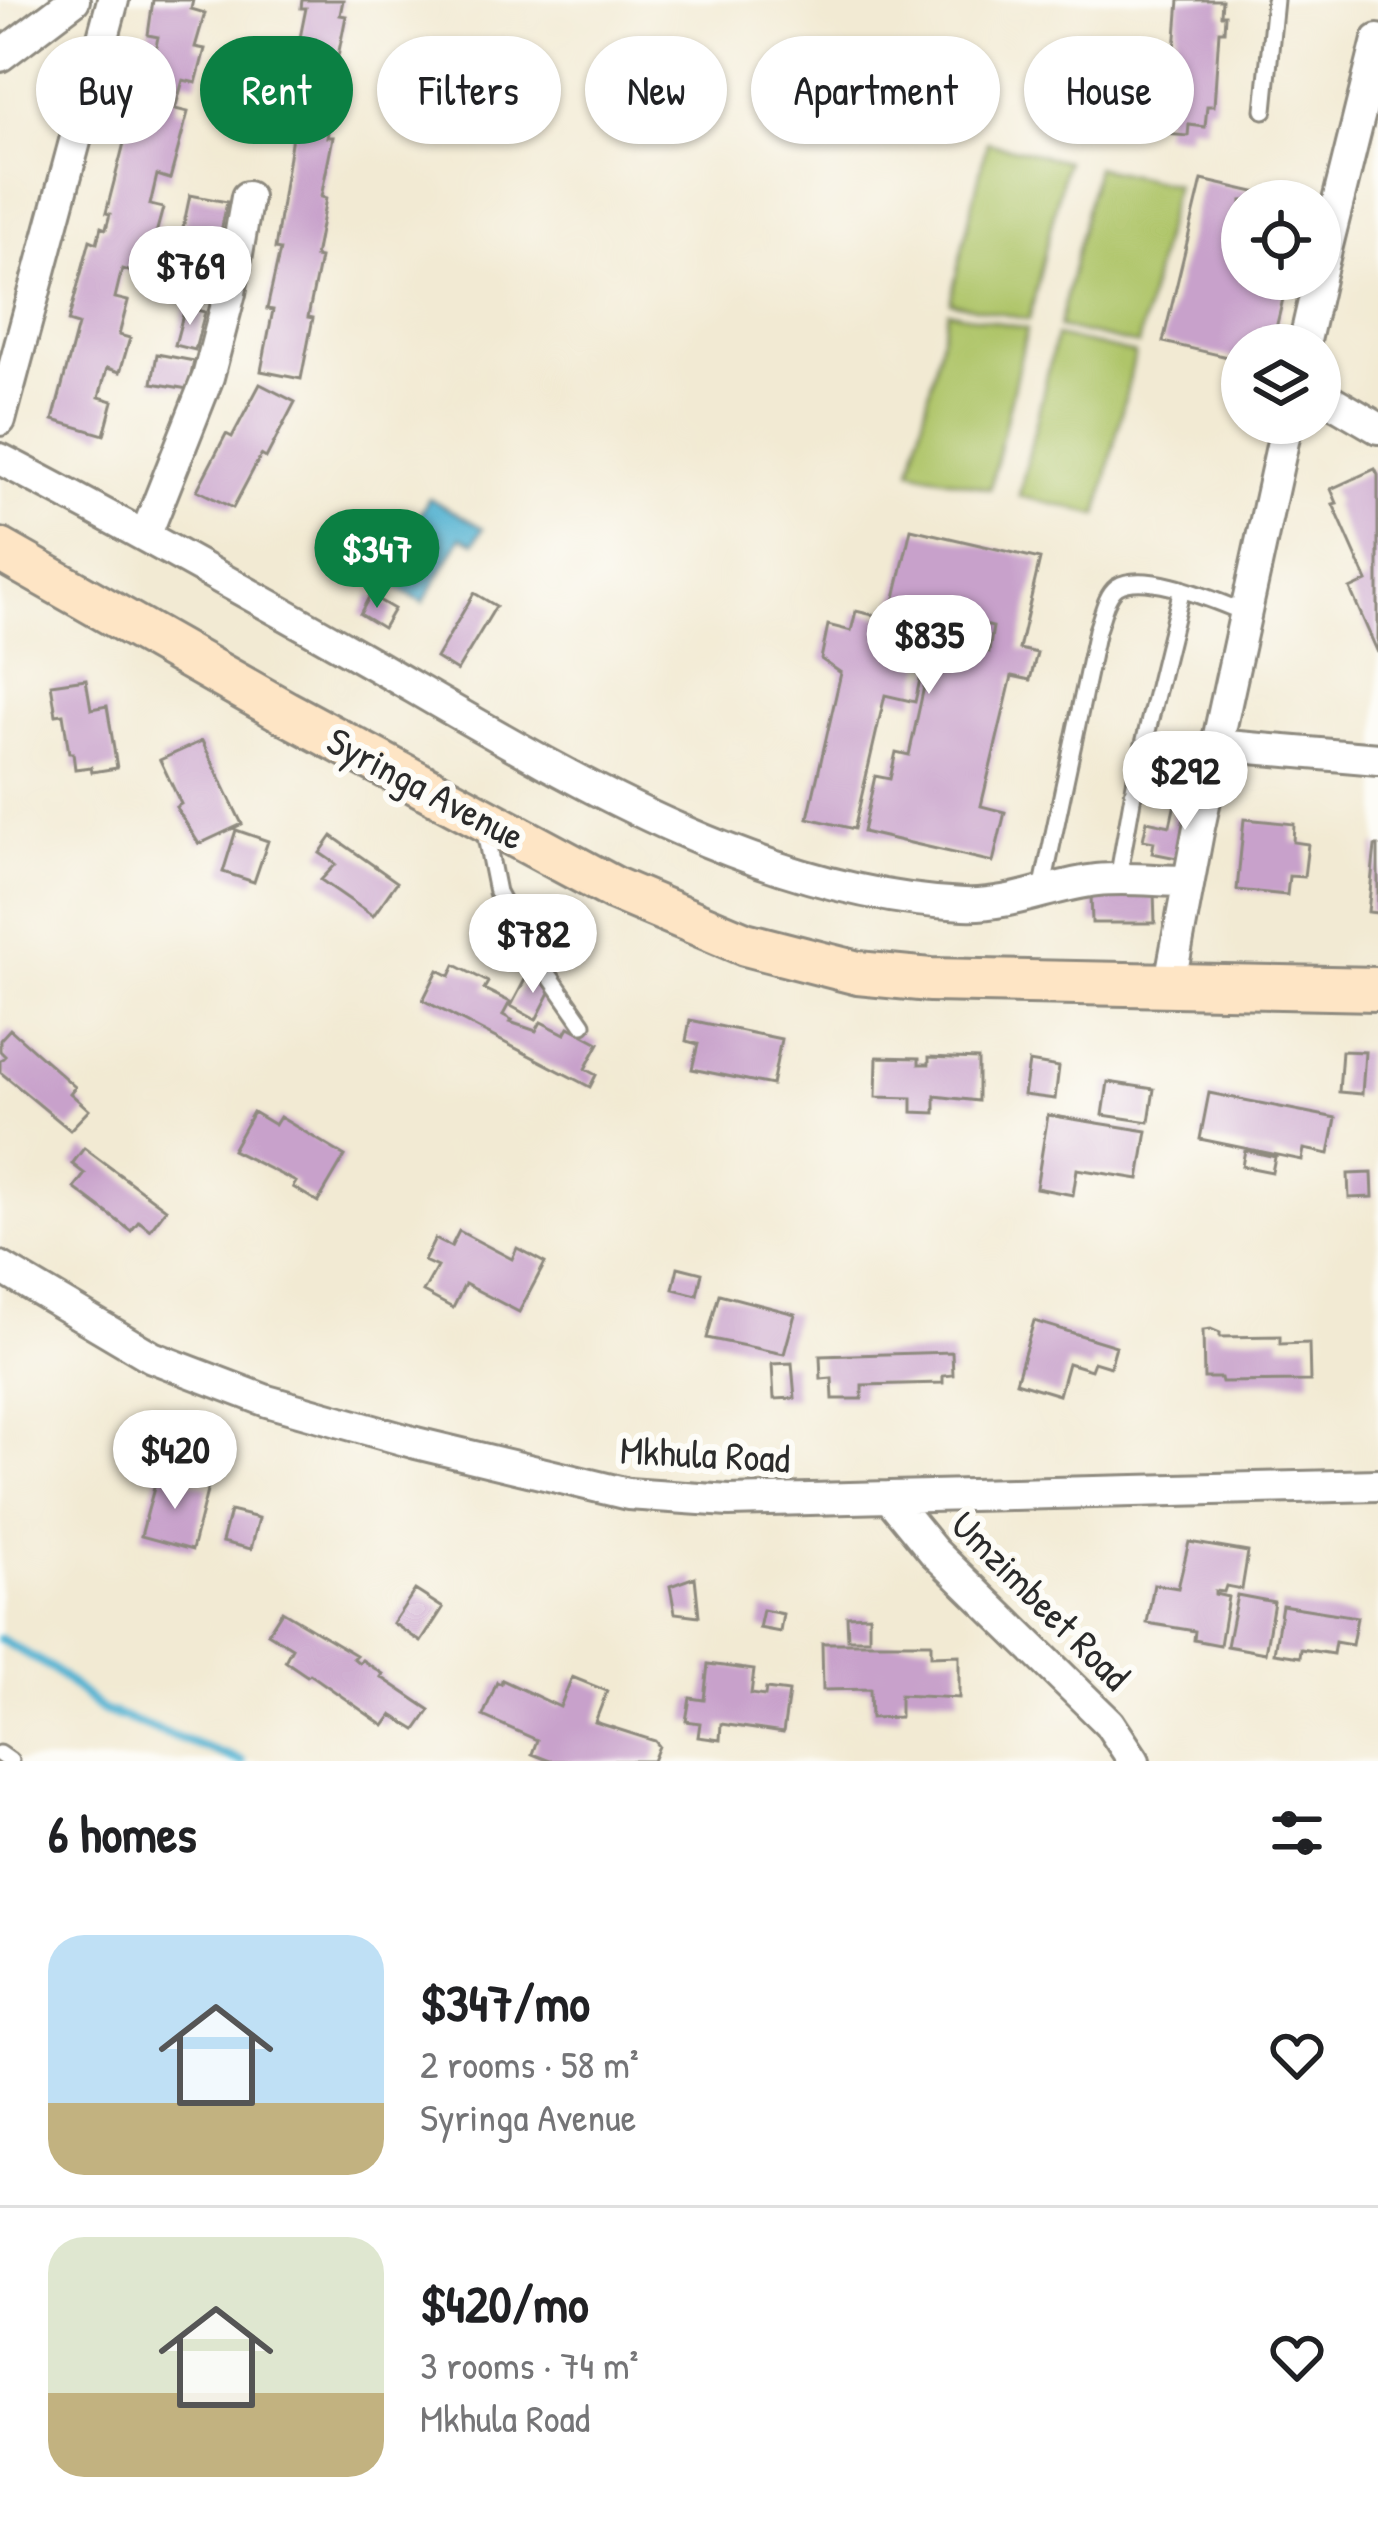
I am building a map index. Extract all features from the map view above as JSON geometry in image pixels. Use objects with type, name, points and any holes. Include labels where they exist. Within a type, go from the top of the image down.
[{"type":"street","points":[[0,56],[74,0]]},
{"type":"street","points":[[0,420],[113,0]]},
{"type":"street","points":[[1341,188],[1378,40]]},
{"type":"street","points":[[146,535],[208,377],[230,293],[247,196]]},
{"type":"street","points":[[1341,406],[1378,428]]},
{"type":"street","points":[[1170,982],[1282,444]]},
{"type":"street","points":[[0,459],[146,535],[546,764],[756,863],[851,888],[965,904],[1041,895],[1074,884],[1188,881]]},
{"type":"street","name":"Syringa Avenue","points":[[0,550],[483,820],[695,926],[746,944],[858,973],[931,980],[1378,988]]},
{"type":"street","points":[[1216,746],[1378,759]]},
{"type":"street","name":"Mkhula Road","points":[[0,1267],[152,1357],[267,1401],[628,1494],[729,1501],[1378,1485]]},
{"type":"street","name":"Umzimbeet Road","points":[[889,1496],[934,1552],[1109,1723],[1134,1761]]},
{"type":"lane","points":[[1264,110],[1275,0]]},
{"type":"lane","points":[[1041,895],[1097,630],[1111,594],[1129,582],[1182,589],[1246,613]]},
{"type":"lane","points":[[1118,880],[1137,772],[1182,589]]},
{"type":"lane","points":[[483,820],[496,892],[514,926],[583,1024]]},
{"type":"lane","points":[[0,1754],[10,1761]]},
{"type":"green space","points":[[987,144],[1066,161],[1029,320],[950,302]]},
{"type":"green space","points":[[1096,167],[1175,185],[1138,345],[1059,327]]},
{"type":"green space","points":[[948,311],[1027,329],[990,489],[911,470]]},
{"type":"green space","points":[[1056,336],[1135,354],[1098,515],[1019,496]]},
{"type":"water","points":[[429,498],[483,528],[474,543],[461,537],[423,603],[383,579]]},
{"type":"building","points":[[153,0],[193,0],[191,9],[205,13],[195,47],[200,48],[196,83],[183,80],[176,105],[176,36],[148,35]]},
{"type":"building","points":[[302,0],[343,0],[342,36],[300,36],[306,8],[301,8]]},
{"type":"building","points":[[1179,0],[1222,0],[1224,31],[1219,31],[1214,106],[1207,106],[1205,127],[1194,126],[1194,36],[1176,36]]},
{"type":"building","points":[[176,109],[188,112],[170,179],[157,175],[150,205],[163,208],[154,241],[145,239],[136,273],[122,269],[115,298],[128,301],[119,335],[130,338],[120,372],[107,368],[99,397],[113,401],[104,435],[53,420],[78,325],[68,322],[90,240],[97,243],[101,227],[106,229],[110,214],[106,213],[124,144],[176,144]]},
{"type":"building","points":[[291,144],[332,144],[321,197],[326,198],[315,257],[320,258],[308,317],[313,318],[301,379],[261,371],[273,310],[267,309],[280,250],[275,249]]},
{"type":"building","points":[[1202,180],[1221,184],[1221,300],[1283,300],[1277,324],[1221,324],[1221,356],[1163,342]]},
{"type":"building","points":[[190,195],[227,202],[207,302],[169,295]]},
{"type":"building","points":[[185,307],[205,312],[195,350],[175,345]]},
{"type":"building","points":[[157,354],[194,361],[188,389],[152,383]]},
{"type":"building","points":[[260,384],[295,402],[233,508],[197,490],[226,434],[232,437]]},
{"type":"building","points":[[1375,469],[1378,653],[1350,589],[1367,581],[1333,504],[1337,503],[1331,489]]},
{"type":"building","points":[[911,529],[1040,559],[1019,649],[1037,653],[1030,680],[1012,676],[981,806],[1005,812],[993,862],[863,832],[875,776],[890,779],[896,752],[909,755],[939,640],[989,652],[993,627],[985,625],[982,641],[931,630],[915,702],[885,695],[854,829],[808,818],[841,673],[821,659],[828,625],[851,631],[856,611],[890,619]]},
{"type":"building","points":[[474,593],[496,606],[457,671],[436,658]]},
{"type":"building","points":[[370,595],[394,609],[383,628],[360,614]]},
{"type":"building","points":[[86,679],[91,709],[107,706],[117,768],[75,769],[73,753],[69,753],[63,714],[56,715],[51,684]]},
{"type":"building","points":[[202,741],[242,824],[199,844],[176,807],[181,804],[160,760]]},
{"type":"building","points":[[1176,799],[1219,808],[1207,864],[1152,853],[1154,842],[1143,840],[1147,821],[1170,826]]},
{"type":"building","points":[[1244,819],[1294,824],[1293,842],[1308,844],[1304,877],[1289,876],[1287,895],[1237,890]]},
{"type":"building","points":[[236,830],[268,841],[254,882],[223,872]]},
{"type":"building","points":[[332,836],[397,882],[373,916],[321,880],[336,864],[320,853]]},
{"type":"building","points":[[1378,846],[1378,913],[1368,912]]},
{"type":"building","points":[[1154,892],[1155,923],[1092,923],[1091,893]]},
{"type":"building","points":[[455,965],[488,982],[484,989],[510,1002],[503,1015],[510,1022],[536,1031],[541,1022],[565,1034],[569,1027],[599,1043],[585,1069],[596,1075],[590,1087],[423,1000],[438,970],[450,976]]},
{"type":"building","points":[[529,972],[554,985],[536,1020],[511,1006]]},
{"type":"building","points":[[690,1020],[781,1039],[772,1085],[692,1069],[698,1044],[686,1041]]},
{"type":"building","points":[[10,1029],[75,1087],[70,1093],[89,1110],[70,1130],[0,1072],[5,1056],[0,1040]]},
{"type":"building","points":[[1342,1051],[1365,1052],[1362,1094],[1339,1092]]},
{"type":"building","points":[[877,1057],[919,1058],[919,1064],[929,1064],[929,1057],[978,1059],[978,1101],[935,1096],[935,1113],[912,1112],[912,1098],[876,1097]]},
{"type":"building","points":[[1029,1062],[1059,1067],[1055,1099],[1024,1095]]},
{"type":"building","points":[[1108,1082],[1154,1089],[1149,1122],[1103,1115]]},
{"type":"building","points":[[1209,1093],[1336,1118],[1329,1154],[1304,1149],[1302,1160],[1200,1139]]},
{"type":"building","points":[[253,1112],[275,1125],[280,1117],[345,1156],[318,1202],[293,1187],[296,1182],[232,1150]]},
{"type":"building","points":[[1048,1115],[1147,1131],[1139,1179],[1077,1169],[1073,1195],[1036,1188]]},
{"type":"building","points":[[84,1148],[166,1209],[150,1230],[139,1221],[131,1231],[74,1188],[85,1174],[72,1164]]},
{"type":"building","points":[[1245,1150],[1275,1157],[1272,1172],[1242,1166]]},
{"type":"building","points":[[1372,1173],[1373,1197],[1349,1198],[1348,1174]]},
{"type":"building","points":[[459,1231],[512,1259],[517,1248],[545,1263],[519,1312],[465,1284],[453,1308],[423,1292],[437,1267],[424,1261],[435,1239],[451,1247]]},
{"type":"building","points":[[678,1267],[702,1273],[697,1295],[673,1289]]},
{"type":"building","points":[[719,1294],[795,1314],[784,1354],[707,1338]]},
{"type":"building","points":[[1034,1321],[1116,1346],[1110,1367],[1094,1362],[1091,1370],[1068,1363],[1059,1395],[1016,1382]]},
{"type":"building","points":[[1211,1329],[1220,1337],[1280,1336],[1280,1344],[1309,1343],[1310,1381],[1204,1378],[1203,1330]]},
{"type":"building","points":[[952,1352],[953,1375],[943,1376],[943,1383],[862,1385],[862,1399],[833,1399],[832,1378],[821,1379],[820,1356]]},
{"type":"building","points":[[792,1363],[795,1398],[774,1399],[772,1364]]},
{"type":"building","points":[[158,1473],[208,1487],[192,1550],[141,1536]]},
{"type":"building","points":[[230,1511],[259,1518],[251,1549],[222,1542]]},
{"type":"building","points":[[1189,1542],[1248,1552],[1242,1589],[1226,1586],[1224,1592],[1215,1591],[1228,1597],[1220,1645],[1194,1640],[1195,1631],[1147,1623],[1154,1584],[1178,1588]]},
{"type":"building","points":[[695,1577],[699,1616],[675,1613],[670,1586]]},
{"type":"building","points":[[415,1590],[443,1608],[421,1642],[393,1623]]},
{"type":"building","points":[[1237,1595],[1274,1602],[1265,1653],[1227,1646]]},
{"type":"building","points":[[1282,1605],[1357,1617],[1352,1645],[1335,1642],[1333,1654],[1301,1649],[1300,1657],[1274,1653]]},
{"type":"building","points":[[763,1610],[783,1614],[780,1632],[759,1628]]},
{"type":"building","points":[[282,1611],[356,1655],[353,1658],[359,1663],[362,1660],[430,1710],[416,1730],[392,1715],[384,1726],[285,1661],[292,1648],[268,1633]]},
{"type":"building","points":[[869,1615],[869,1639],[848,1639],[847,1616]]},
{"type":"building","points":[[822,1643],[931,1643],[931,1656],[959,1655],[959,1698],[900,1695],[900,1717],[871,1718],[870,1689],[823,1690]]},
{"type":"building","points":[[708,1664],[754,1670],[751,1694],[765,1696],[766,1689],[789,1692],[783,1733],[721,1724],[720,1740],[698,1737],[700,1723],[686,1721],[690,1698],[704,1700]]},
{"type":"building","points":[[572,1677],[607,1691],[595,1722],[655,1741],[659,1746],[653,1761],[550,1761],[532,1754],[537,1740],[483,1716],[497,1682],[502,1680],[560,1707]]},
{"type":"waterway","points":[[0,1639],[53,1669],[102,1710],[242,1761]]}]
